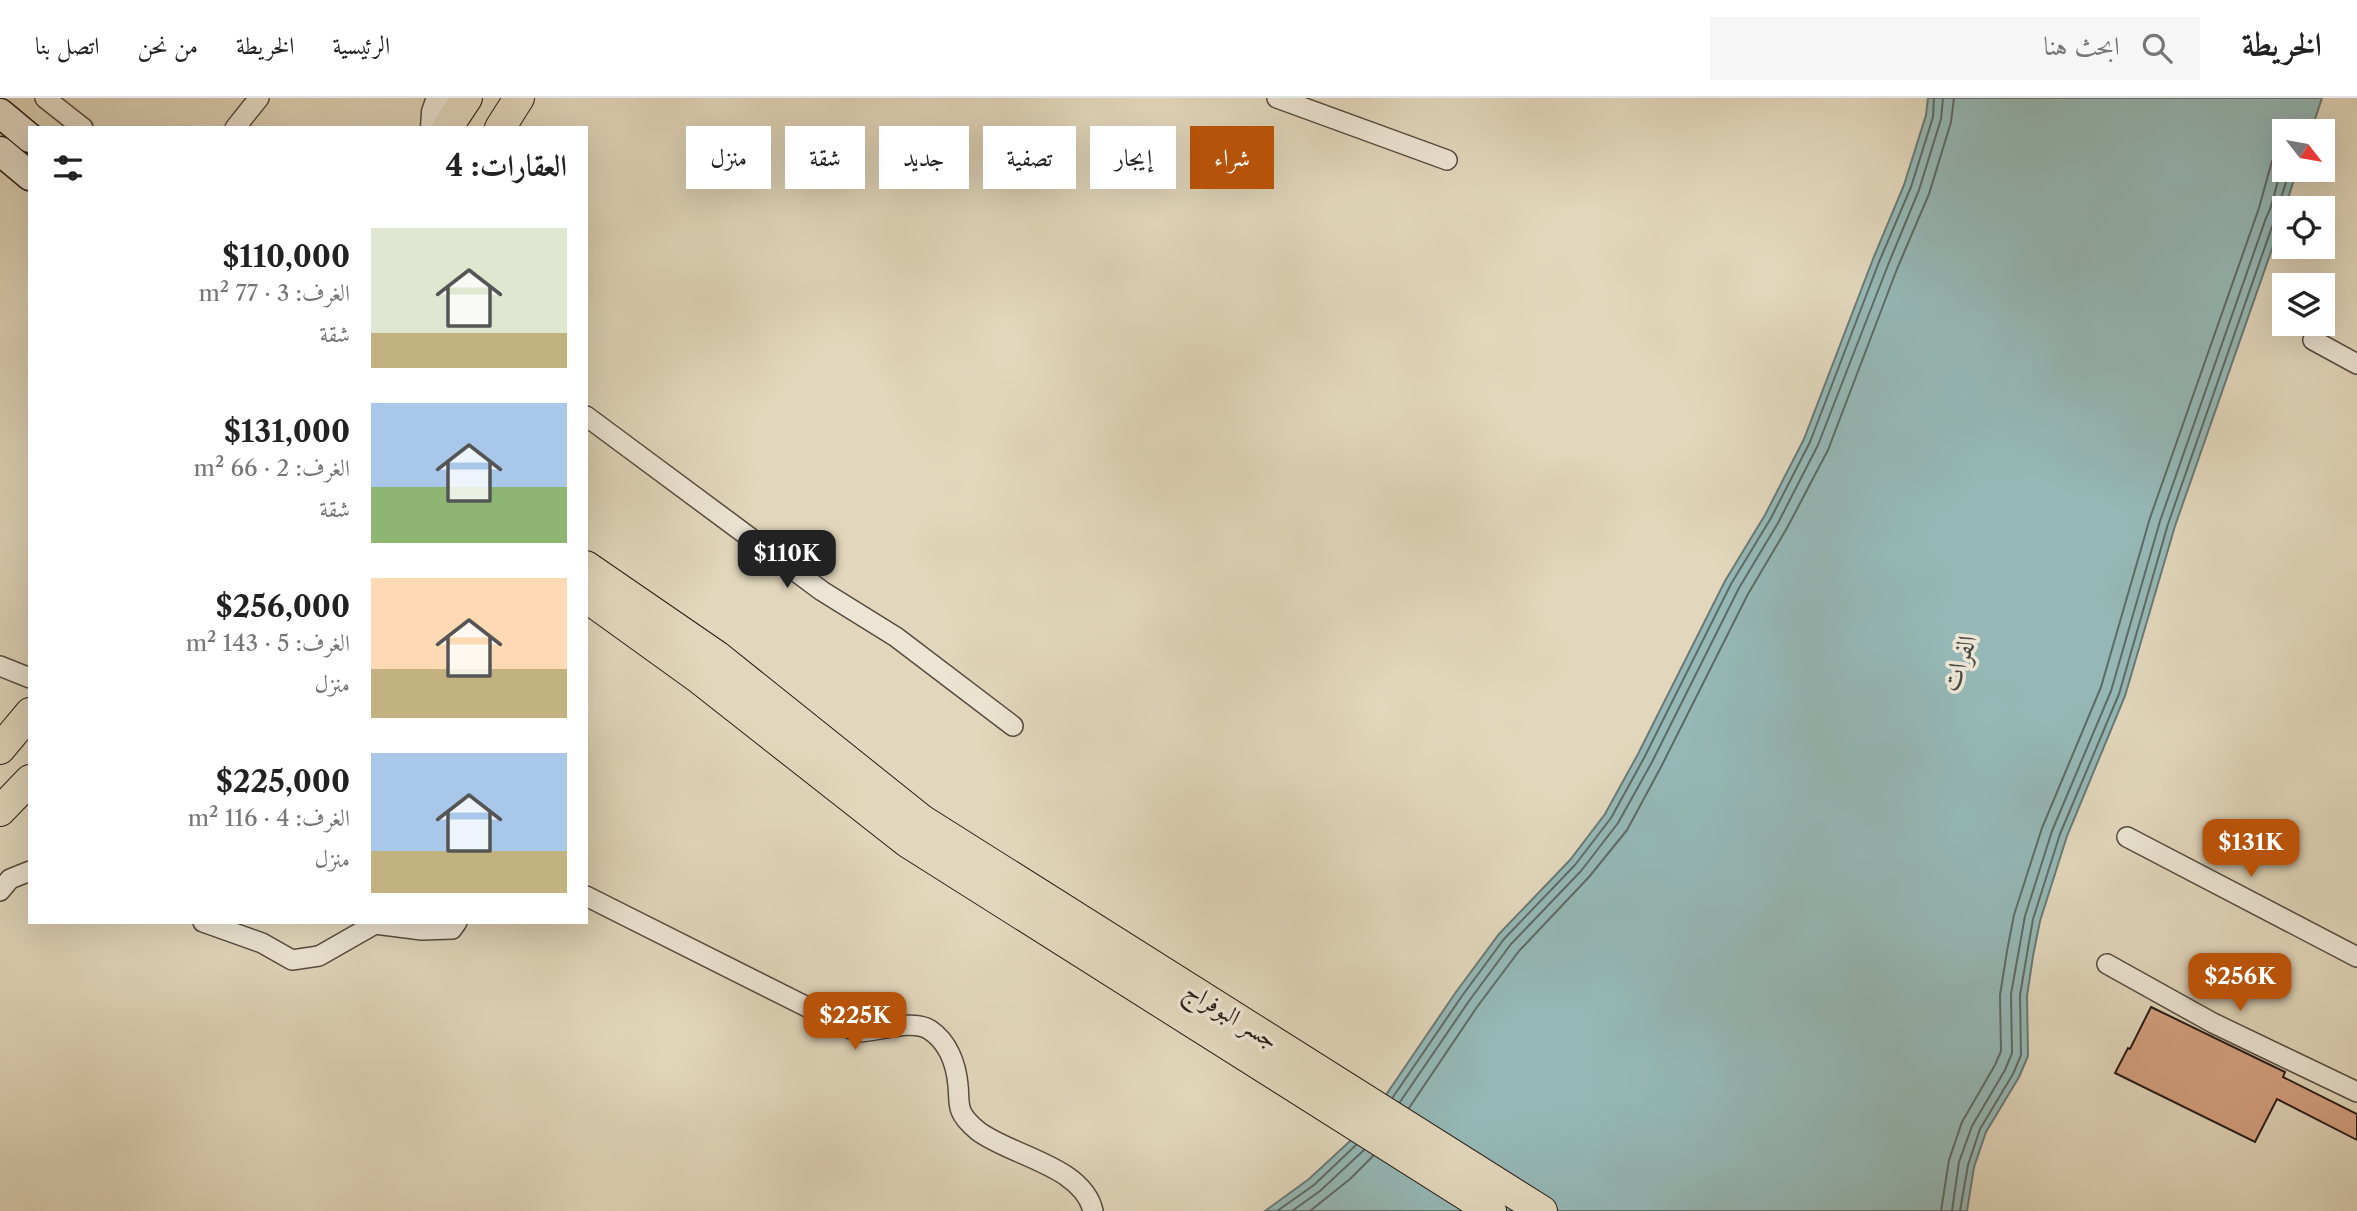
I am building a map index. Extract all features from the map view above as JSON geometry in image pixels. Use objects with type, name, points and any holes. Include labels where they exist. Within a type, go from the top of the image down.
[{"type":"main road","points":[[448,126],[467,98]]},
{"type":"main road","points":[[501,126],[519,98]]},
{"type":"main road","points":[[519,126],[527,98]]},
{"type":"main road","points":[[0,113],[28,136]]},
{"type":"main road","points":[[0,151],[28,174]]},
{"type":"main road","points":[[588,567],[717,656],[915,831]]},
{"type":"main road","points":[[588,598],[915,831]]},
{"type":"main road","points":[[0,749],[28,715]]},
{"type":"main road","points":[[0,811],[28,782]]},
{"type":"main road","name":"جسر البوفراج","points":[[915,831],[1491,1211]]},
{"type":"main road","name":"جسر البوفراج","points":[[915,831],[1542,1211]]},
{"type":"street","points":[[44,98],[80,126]]},
{"type":"street","points":[[237,126],[259,98]]},
{"type":"street","points":[[433,126],[439,98]]},
{"type":"street","points":[[1277,98],[1447,160]]},
{"type":"street","points":[[2313,340],[2357,364]]},
{"type":"street","points":[[588,417],[822,591],[896,637],[1013,726]]},
{"type":"street","points":[[0,666],[28,677]]},
{"type":"street","points":[[2127,837],[2357,957]]},
{"type":"street","points":[[0,891],[10,879],[28,872]]},
{"type":"street","points":[[588,897],[857,1032],[874,1032],[909,1025],[928,1028],[946,1045],[957,1076],[960,1110],[965,1119],[980,1132],[1072,1179],[1090,1200],[1093,1211]]},
{"type":"street","points":[[209,924],[262,943],[292,960],[319,956],[375,924],[422,930],[452,929],[456,924]]},
{"type":"street","points":[[2107,964],[2213,1023],[2357,1092]]},
{"type":"water","name":"الفرات","points":[[1928,98],[2322,98],[2315,119],[2272,119],[2272,182],[2293,182],[2289,196],[2272,196],[2272,249],[2175,526],[2125,696],[2067,836],[2040,921],[2027,996],[2028,1056],[2019,1077],[1986,1132],[1974,1167],[1967,1211],[1265,1211],[1309,1179],[1362,1130],[1499,934],[1570,860],[1605,814],[1725,581],[1765,515],[1804,439],[1904,185],[1926,115]]},
{"type":"building","points":[[2151,1007],[2285,1072],[2283,1077],[2357,1114],[2357,1140],[2277,1099],[2255,1142],[2115,1073]]}]
